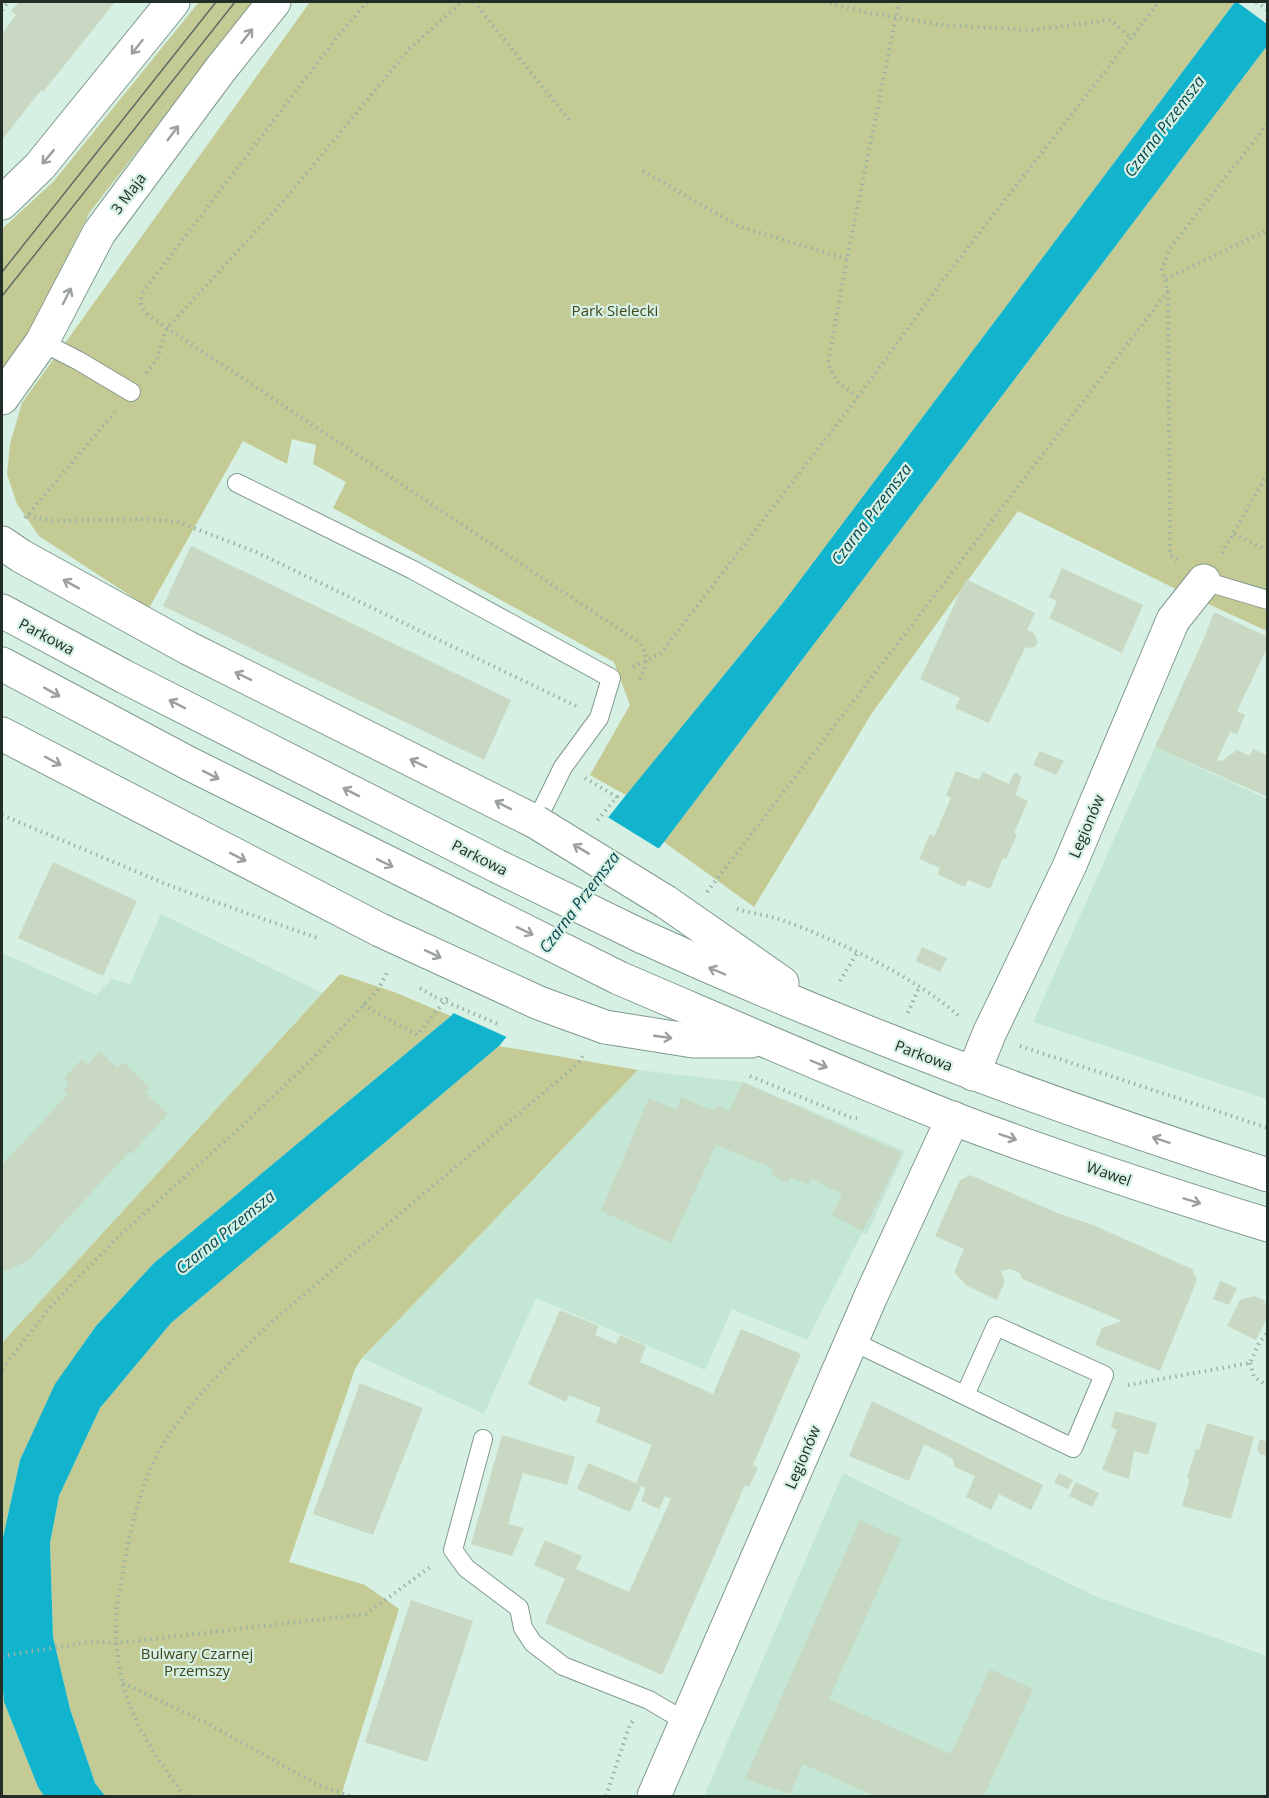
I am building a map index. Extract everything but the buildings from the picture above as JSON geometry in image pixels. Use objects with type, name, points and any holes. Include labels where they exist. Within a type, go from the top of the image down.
[{"type":"street","points":[[2,203],[40,166],[173,2]]},
{"type":"street","name":"3 Maja","points":[[2,398],[42,342],[99,233],[219,70],[274,2]]},
{"type":"street","points":[[2,542],[21,556],[188,648],[536,822],[666,902],[830,1017]]},
{"type":"street","name":"Legionów","points":[[973,1074],[977,1027],[1065,876],[1173,620],[1204,581]]},
{"type":"street","name":"Parkowa","points":[[2,611],[125,677],[497,866],[641,936],[718,971],[973,1074]]},
{"type":"street","points":[[2,664],[103,719],[619,978],[952,1118]]},
{"type":"street","points":[[2,734],[380,930],[539,1003],[605,1027],[693,1041],[765,1041]]},
{"type":"street","points":[[973,1074],[1058,1106],[1268,1175]]},
{"type":"street","name":"Legionów","points":[[654,1797],[852,1341],[952,1118]]},
{"type":"street","name":"Wawel","points":[[952,1118],[1167,1194],[1268,1224]]},
{"type":"lane","points":[[42,342],[131,392]]},
{"type":"lane","points":[[237,483],[413,570],[611,678],[598,718],[564,767],[536,822]]},
{"type":"lane","points":[[1204,581],[1268,600]]},
{"type":"lane","points":[[852,1341],[1073,1448],[1104,1375],[996,1326],[965,1395]]},
{"type":"lane","points":[[483,1439],[453,1550],[465,1568],[519,1608],[524,1628],[533,1643],[563,1666],[649,1700],[687,1722]]},
{"type":"path","points":[[2,10],[8,2]]},
{"type":"path","points":[[367,2],[338,36],[142,293],[139,302],[143,311],[167,328],[638,641],[645,652],[646,661],[660,654],[858,397],[952,268],[1159,2]]},
{"type":"path","points":[[2,542],[27,516],[156,361],[167,328],[282,203],[410,48],[462,2]]},
{"type":"path","points":[[474,2],[571,122]]},
{"type":"path","points":[[824,2],[865,12],[942,25],[1032,30],[1111,20],[1131,38]]},
{"type":"path","points":[[858,397],[837,382],[828,363],[899,2]]},
{"type":"path","points":[[1256,2],[1268,10]]},
{"type":"path","points":[[1204,581],[1170,555],[1168,291],[1162,269],[1170,248],[1268,123]]},
{"type":"path","points":[[643,171],[738,226],[847,259]]},
{"type":"path","points":[[1166,279],[1268,230]]},
{"type":"path","points":[[705,895],[1168,291]]},
{"type":"path","points":[[1267,550],[1234,534],[1268,472]]},
{"type":"path","points":[[27,516],[54,521],[147,519],[178,522],[256,552],[598,718]]},
{"type":"path","points":[[564,767],[617,797]]},
{"type":"path","points":[[2,815],[173,887],[318,938]]},
{"type":"path","points":[[737,909],[779,919],[857,953],[919,987],[977,1027],[1009,1042],[1268,1128]]},
{"type":"path","points":[[840,981],[857,953]]},
{"type":"path","points":[[2,1369],[51,1306],[119,1236],[243,1125],[310,1061],[377,991],[386,969],[394,974]]},
{"type":"path","points":[[415,985],[435,997],[503,1026]]},
{"type":"path","points":[[907,1017],[919,987]]},
{"type":"path","points":[[363,1005],[417,1035]]},
{"type":"path","points":[[184,1797],[136,1720],[123,1683],[117,1643],[117,1607],[134,1517],[165,1440],[182,1417],[275,1319],[573,1068],[580,1061],[584,1052]]},
{"type":"path","points":[[1268,1332],[1259,1343],[1250,1363],[1254,1377],[1268,1386]]},
{"type":"path","points":[[1098,1391],[1250,1363]]},
{"type":"path","points":[[2,1656],[90,1642],[117,1643],[366,1614],[453,1550]]},
{"type":"path","points":[[123,1683],[207,1723],[316,1784],[350,1797]]},
{"type":"path","points":[[606,1797],[630,1724]]},
{"type":"shaded area","points":[[1155,747],[1267,799],[1267,1099],[1033,1022]]},
{"type":"shaded area","points":[[161,914],[322,993],[2,1343],[2,953],[96,995],[112,979],[130,984]]},
{"type":"shaded area","points":[[638,1070],[743,1082],[905,1151],[867,1234],[862,1233],[807,1340],[732,1309],[705,1370],[536,1298],[484,1414],[362,1358]]},
{"type":"shaded area","points":[[843,1473],[1095,1596],[1267,1656],[1267,1796],[704,1796]]},
{"type":"green space","points":[[199,2],[253,2],[90,212],[27,334],[2,372],[2,229],[54,181]]},
{"type":"green space","name":"Park Sielecki","points":[[310,2],[1235,2],[782,604],[626,795],[590,775],[630,705],[614,662],[333,508],[346,482],[313,464],[316,445],[292,439],[287,464],[243,441],[149,608],[39,536],[17,504],[7,474],[10,444],[22,403]]},
{"type":"green space","points":[[1267,46],[1267,631],[1018,511],[872,713],[754,907],[664,842]]},
{"type":"green space","points":[[340,974],[394,992],[451,1016],[154,1263],[96,1326],[55,1385],[20,1460],[2,1542],[2,1343]]},
{"type":"green space","name":"Bulwary Czarnej Przemszy","points":[[499,1046],[638,1070],[362,1358],[355,1369],[289,1562],[365,1585],[399,1609],[341,1796],[105,1796],[95,1783],[70,1709],[53,1637],[50,1543],[59,1496],[100,1408],[171,1323]]},
{"type":"green space","points":[[2,1677],[4,1702],[38,1787],[44,1796],[2,1796]]},
{"type":"water","name":"Czarna Przemsza","points":[[1235,2],[1267,2],[1267,46],[664,842],[499,1046],[171,1323],[100,1408],[59,1496],[50,1543],[53,1637],[70,1709],[95,1783],[105,1796],[44,1796],[38,1787],[4,1702],[2,1542],[20,1460],[55,1384],[96,1326],[154,1263],[451,1016],[626,795],[782,604]]},
{"type":"pier","points":[[1237,2],[1267,2],[1267,24]]},
{"type":"pier","points":[[606,816],[661,850],[509,1038],[451,1012]]},
{"type":"tram line","points":[[2,272],[216,2]]},
{"type":"tram line","points":[[2,296],[235,2]]}]
